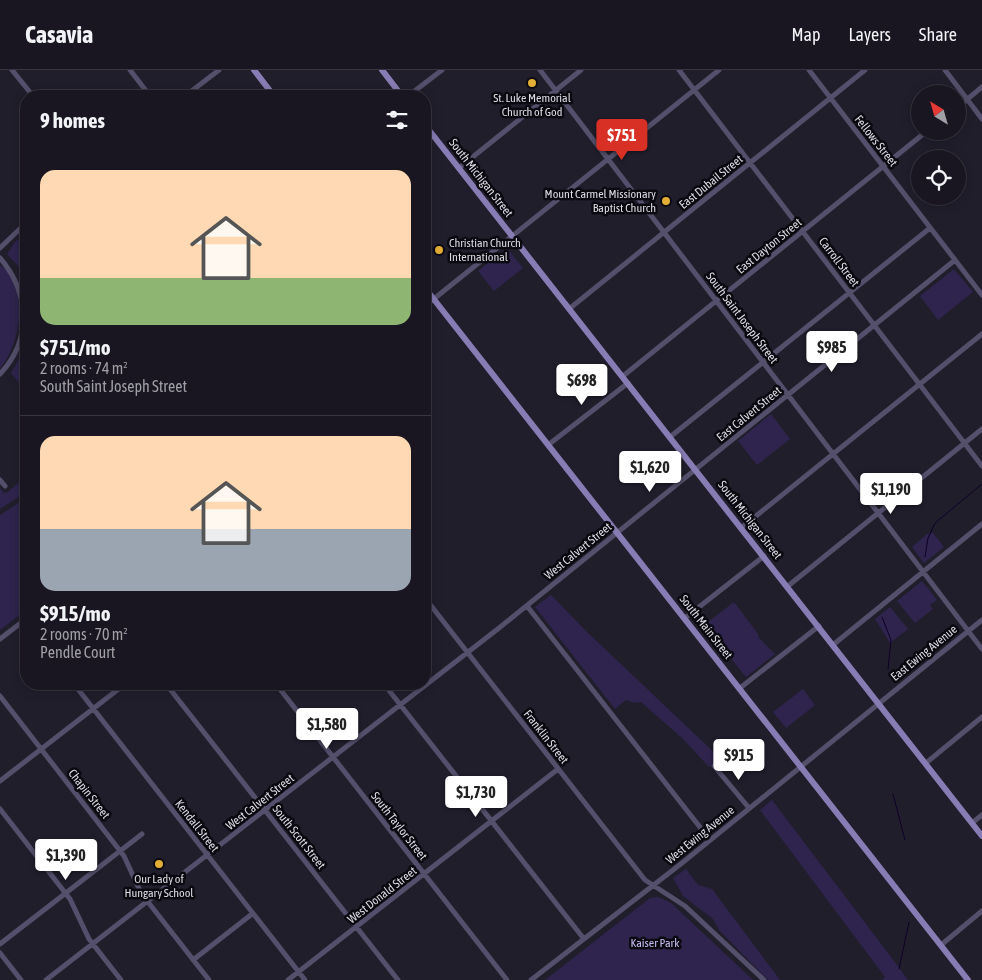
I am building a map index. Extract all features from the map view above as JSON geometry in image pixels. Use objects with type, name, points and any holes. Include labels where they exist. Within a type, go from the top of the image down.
[{"type":"main road","points":[[254,70],[269,90]]},
{"type":"main road","points":[[382,70],[397,90]]},
{"type":"main road","name":"South Michigan Street","points":[[431,133],[834,644],[982,836]]},
{"type":"main road","name":"South Main Street","points":[[431,296],[968,980]]},
{"type":"street","points":[[12,70],[28,90]]},
{"type":"street","points":[[130,70],[145,90]]},
{"type":"street","points":[[193,90],[218,70]]},
{"type":"street","points":[[416,90],[442,70]]},
{"type":"street","name":"South Saint Joseph Street","points":[[540,70],[982,649]]},
{"type":"street","points":[[459,168],[581,70]]},
{"type":"street","name":"Carroll Street","points":[[679,70],[982,466]]},
{"type":"street","points":[[431,302],[718,70]]},
{"type":"street","name":"Fellows Street","points":[[809,70],[982,295]]},
{"type":"street","name":"East Dubail Street","points":[[569,309],[866,70]]},
{"type":"street","points":[[945,70],[982,119]]},
{"type":"street","points":[[967,99],[982,87]]},
{"type":"street","name":"East Dayton Street","points":[[622,376],[916,140]]},
{"type":"street","points":[[670,437],[930,228]]},
{"type":"street","points":[[0,248],[20,229]]},
{"type":"street","points":[[0,258],[13,276],[20,291]]},
{"type":"street","name":"East Calvert Street","points":[[696,469],[955,260]]},
{"type":"street","points":[[741,528],[982,334]]},
{"type":"street","points":[[0,374],[17,348],[20,336]]},
{"type":"street","points":[[548,445],[628,383]]},
{"type":"street","points":[[788,586],[982,429]]},
{"type":"street","name":"West Calvert Street","points":[[431,681],[696,469]]},
{"type":"street","points":[[0,480],[4,486]]},
{"type":"street","points":[[834,644],[982,524]]},
{"type":"street","points":[[685,618],[764,556]]},
{"type":"street","name":"Franklin Street","points":[[431,606],[640,874],[685,906],[764,980]]},
{"type":"street","points":[[526,606],[710,840]]},
{"type":"street","name":"East Ewing Avenue","points":[[879,702],[982,620]]},
{"type":"street","points":[[0,639],[20,625]]},
{"type":"street","points":[[740,688],[819,626]]},
{"type":"street","name":"Kendall Street","points":[[79,690],[305,980]]},
{"type":"street","points":[[0,781],[117,690]]},
{"type":"street","name":"South Scott Street","points":[[171,690],[398,980]]},
{"type":"street","name":"South Taylor Street","points":[[281,690],[507,980]]},
{"type":"street","points":[[389,690],[584,939]]},
{"type":"street","name":"West Calvert Street","points":[[46,980],[420,690]]},
{"type":"street","name":"Chapin Street","points":[[0,696],[121,851],[130,865],[138,887],[147,901],[209,980]]},
{"type":"street","name":"West Ewing Avenue","points":[[531,980],[710,840],[879,702]]},
{"type":"street","points":[[926,763],[982,718]]},
{"type":"street","points":[[714,766],[749,808]]},
{"type":"street","name":"West Donald Street","points":[[288,980],[558,769]]},
{"type":"street","points":[[0,809],[66,894],[92,943],[121,980]]},
{"type":"street","points":[[972,823],[982,815]]},
{"type":"street","points":[[0,944],[142,834]]},
{"type":"street","points":[[940,945],[982,911]]},
{"type":"street","points":[[193,960],[252,914]]},
{"type":"street","points":[[0,953],[21,980]]},
{"type":"green space","points":[[20,238],[20,269],[7,254],[15,242]]},
{"type":"green space","points":[[507,248],[523,268],[494,291],[478,271]]},
{"type":"green space","points":[[0,265],[9,274],[16,286],[19,300],[19,315],[13,345],[0,368]]},
{"type":"green space","points":[[954,269],[973,292],[938,320],[920,296]]},
{"type":"green space","points":[[20,357],[20,384],[11,373]]},
{"type":"green space","points":[[771,414],[790,439],[757,465],[738,441]]},
{"type":"green space","points":[[20,481],[20,496],[0,509],[0,488],[4,493],[8,492]]},
{"type":"green space","points":[[20,502],[20,615],[0,630],[0,515]]},
{"type":"green space","points":[[933,533],[944,547],[924,563],[912,547],[927,534]]},
{"type":"green space","points":[[922,581],[937,600],[930,605],[933,609],[915,623],[897,601]]},
{"type":"green space","points":[[551,595],[586,631],[720,758],[709,767],[683,739],[641,702],[634,703],[626,700],[615,709],[535,607]]},
{"type":"green space","points":[[734,602],[759,638],[775,654],[746,677],[704,625]]},
{"type":"green space","points":[[890,607],[908,629],[890,643],[875,619]]},
{"type":"green space","points":[[803,689],[815,705],[786,728],[773,712]]},
{"type":"green space","points":[[772,800],[908,980],[882,980],[885,977],[760,810]]},
{"type":"green space","points":[[686,869],[698,885],[712,889],[780,980],[768,980],[719,930],[713,919],[683,896],[673,878]]},
{"type":"green space","name":"Kaiser Park","points":[[658,897],[671,903],[753,980],[545,980],[650,898]]},
{"type":"waterway","points":[[925,557],[928,538],[935,523],[982,484]]},
{"type":"waterway","points":[[882,617],[891,640],[888,669]]},
{"type":"waterway","points":[[893,794],[905,840]]},
{"type":"waterway","points":[[899,969],[909,922]]},
{"type":"place","name":"St. Luke Memorial Church of God","points":[[532,83]]},
{"type":"place","name":"Mount Carmel Missionary Baptist Church","points":[[666,201]]},
{"type":"place","name":"Christian Church International","points":[[439,250]]},
{"type":"place","name":"Our Lady of Hungary School","points":[[159,864]]}]
